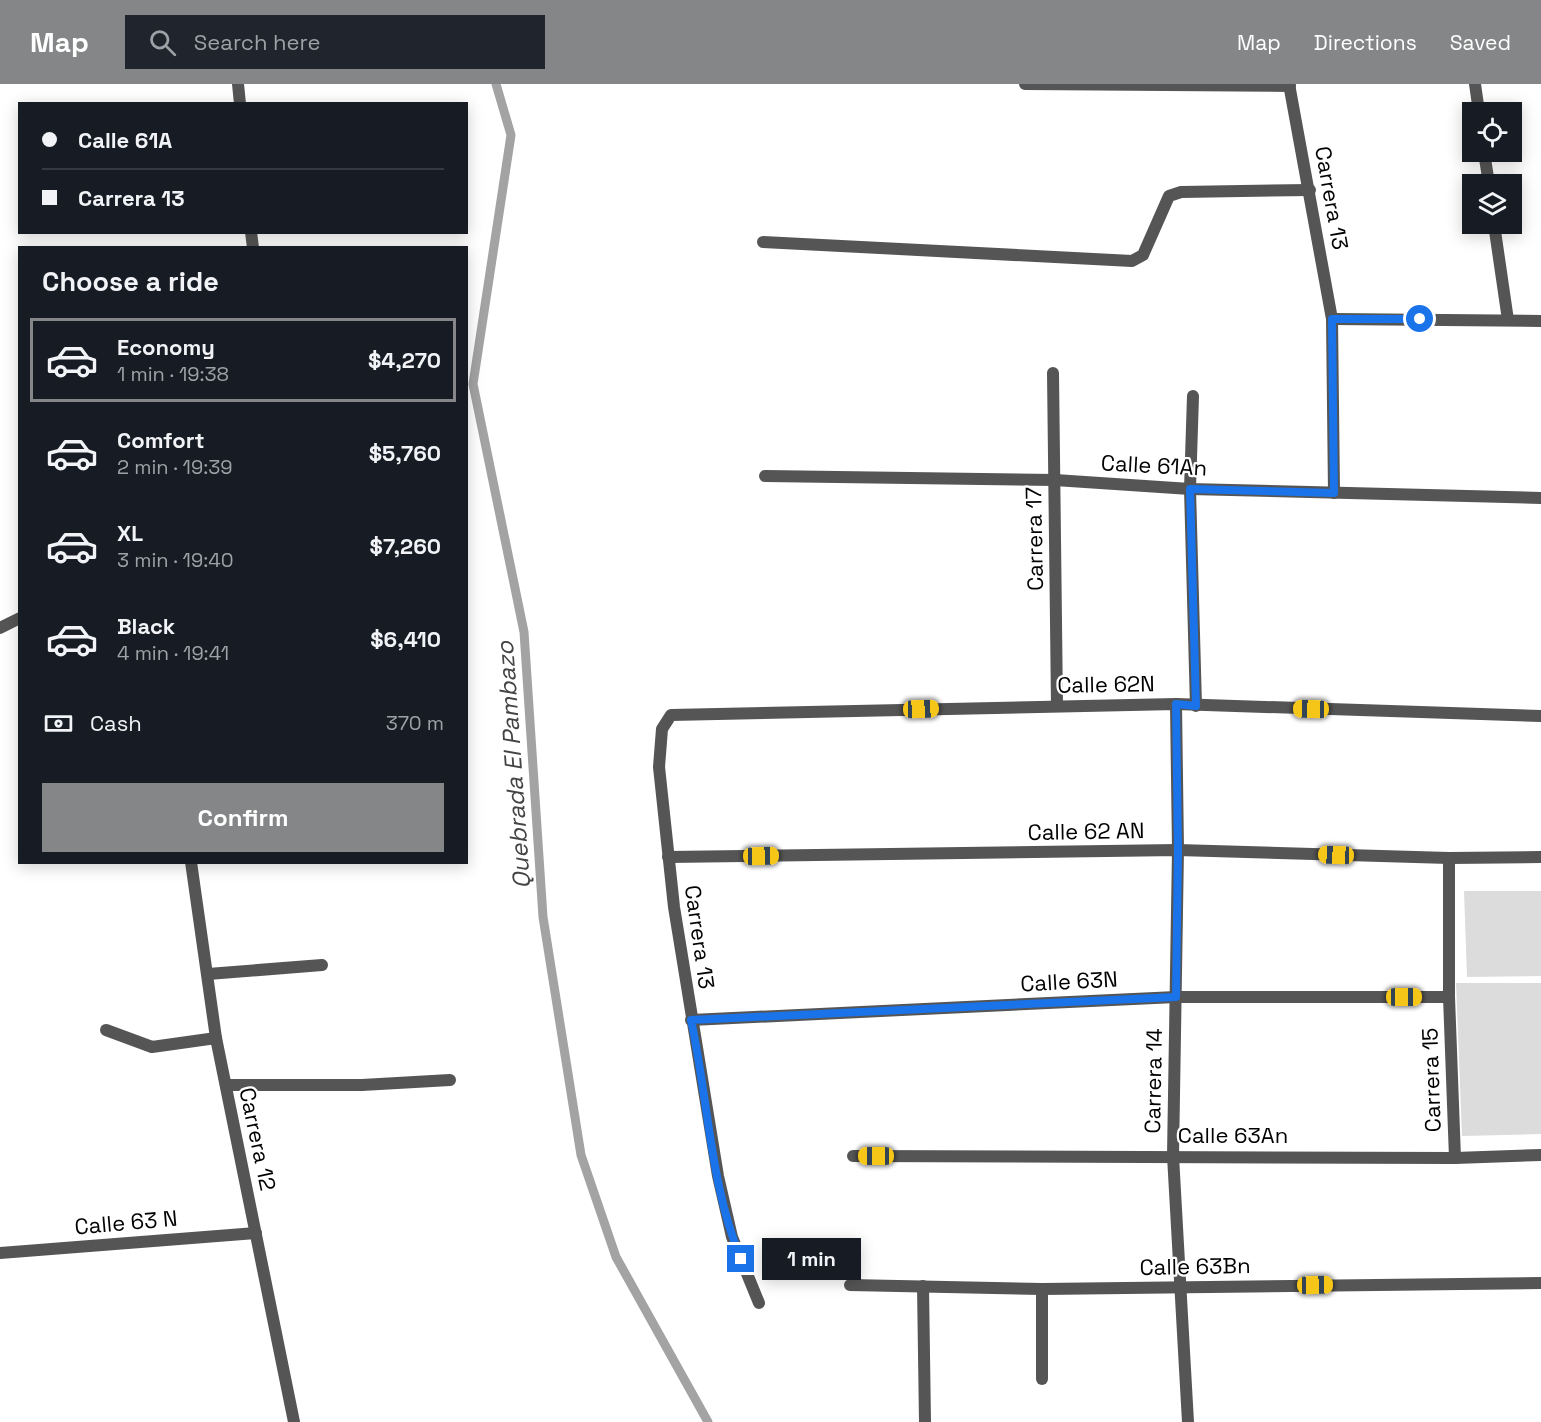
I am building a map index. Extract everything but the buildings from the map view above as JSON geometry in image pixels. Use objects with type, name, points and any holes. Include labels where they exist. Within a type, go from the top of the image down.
[{"type":"street","points":[[238,84],[240,102]]},
{"type":"street","points":[[1025,84],[1289,85]]},
{"type":"street","points":[[1475,84],[1478,102]]},
{"type":"street","name":"Carrera 13","points":[[1289,85],[1310,189],[1332,319],[1334,493]]},
{"type":"street","points":[[763,242],[1132,261],[1143,255],[1169,196],[1181,192],[1310,189]]},
{"type":"street","points":[[1495,234],[1508,320]]},
{"type":"street","points":[[1332,319],[1541,321]]},
{"type":"street","name":"Carrera 17","points":[[1053,373],[1057,706]]},
{"type":"street","points":[[1194,396],[1190,489],[1196,706]]},
{"type":"street","name":"Calle 61An","points":[[765,476],[1055,480],[1190,489],[1541,498]]},
{"type":"street","points":[[0,628],[18,619]]},
{"type":"street","name":"Calle 62N","points":[[671,715],[1176,704],[1541,716]]},
{"type":"street","name":"Carrera 14","points":[[1176,704],[1178,850],[1173,1156],[1188,1422]]},
{"type":"street","name":"Carrera 13","points":[[671,715],[662,729],[659,767],[668,857],[691,1020],[700,1059],[718,1176],[732,1238],[759,1303]]},
{"type":"street","name":"Calle 62 AN","points":[[668,857],[1178,850],[1449,858],[1541,857]]},
{"type":"street","name":"Carrera 15","points":[[1449,858],[1449,996],[1455,1158]]},
{"type":"street","name":"Carrera 12","points":[[191,864],[216,1038],[294,1422]]},
{"type":"street","points":[[208,974],[322,965]]},
{"type":"street","name":"Calle 63N","points":[[691,1020],[1176,997],[1449,996]]},
{"type":"street","points":[[106,1030],[152,1047],[216,1038]]},
{"type":"street","points":[[226,1085],[362,1085],[450,1080]]},
{"type":"street","name":"Calle 63An","points":[[853,1156],[1455,1158],[1541,1155]]},
{"type":"street","name":"Calle 63 N","points":[[0,1253],[256,1233]]},
{"type":"street","name":"Calle 63Bn","points":[[850,1285],[1042,1289],[1541,1283]]},
{"type":"street","points":[[923,1286],[925,1422]]},
{"type":"street","points":[[1042,1289],[1042,1379]]},
{"type":"shaded area","points":[[1464,891],[1541,891],[1541,976],[1467,977]]},
{"type":"shaded area","points":[[1456,983],[1541,983],[1541,1134],[1462,1136]]},
{"type":"waterway","name":"Quebrada El Pambazo","points":[[496,84],[511,135],[473,384],[524,632],[543,917],[581,1155],[616,1257],[708,1422]]},
{"type":"route","points":[[741,1259],[732,1238],[718,1176],[700,1059],[691,1020],[1176,997],[1178,850],[1176,704],[1196,706],[1190,489],[1334,493],[1332,319],[1420,319]]}]
